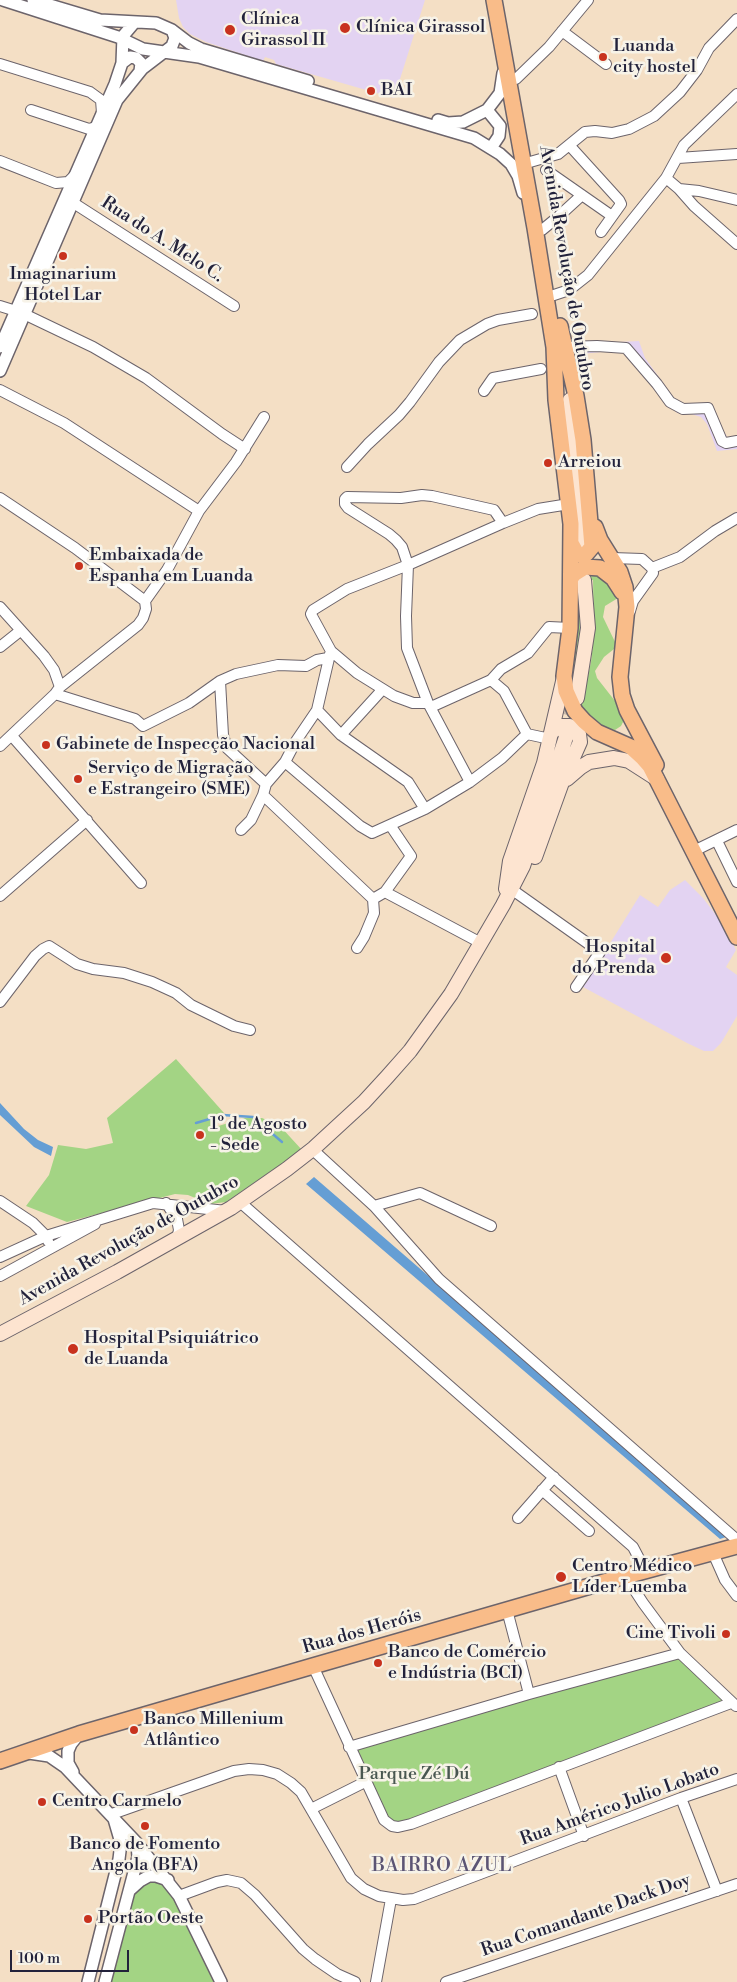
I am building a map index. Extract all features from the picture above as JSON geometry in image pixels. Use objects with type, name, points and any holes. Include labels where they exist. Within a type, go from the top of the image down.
[{"type":"main road","name":"Avenida Revolução de Outubro","points":[[494,0],[502,54],[554,295],[577,543],[578,580],[588,628],[575,698]]},
{"type":"main road","name":"Avenida Revolução de Outubro","points":[[501,0],[530,162],[559,347],[556,400],[569,504],[577,543]]},
{"type":"main road","points":[[559,347],[576,396],[580,422],[592,542],[590,551],[586,554],[577,554],[577,543]]},
{"type":"main road","points":[[589,511],[600,540],[622,578],[627,607],[620,662],[620,687],[624,704],[737,920]]},
{"type":"main road","points":[[578,580],[574,574],[585,568],[600,568],[613,578],[619,586],[627,607]]},
{"type":"main road","name":"Avenida Revolução de Outubro","points":[[557,736],[570,628],[578,580]]},
{"type":"main road","points":[[564,676],[568,698],[578,716],[597,732],[621,742],[638,753],[650,766],[737,937]]},
{"type":"main road","name":"Avenida Revolução de Outubro","points":[[0,1334],[240,1202],[287,1170],[364,1102],[410,1051],[451,994],[503,905],[530,869],[561,785],[578,748],[580,737],[577,730],[567,726],[561,726],[544,763],[510,861],[503,905]]},
{"type":"main road","points":[[561,785],[580,767],[590,762],[607,758],[629,761],[657,779]]},
{"type":"main road","name":"Rua dos Heróis","points":[[0,1750],[226,1684],[737,1540]]},
{"type":"main road","name":"Rua dos Heróis","points":[[0,1761],[79,1734],[312,1666],[737,1546]]},
{"type":"street","points":[[3,0],[123,40],[142,49],[198,58],[474,138],[506,159],[518,176],[539,229],[560,216],[582,195]]},
{"type":"street","points":[[32,0],[100,20],[156,23],[172,30],[189,43],[201,49],[448,124],[471,119],[487,110],[496,101],[503,84],[502,54]]},
{"type":"street","points":[[516,79],[549,47],[588,0]]},
{"type":"street","points":[[530,162],[558,154],[585,132],[612,133],[629,129],[654,116],[680,92],[697,70],[709,48],[737,19]]},
{"type":"street","points":[[67,204],[75,175],[92,131],[102,115],[115,84],[122,63],[123,40],[127,29],[134,23]]},
{"type":"street","points":[[0,371],[20,313],[67,204],[117,100],[140,71],[166,52],[174,42],[175,38],[172,30]]},
{"type":"street","points":[[562,31],[606,64]]},
{"type":"street","points":[[122,63],[130,57],[136,58],[141,63],[140,71]]},
{"type":"street","points":[[0,64],[90,92],[104,93],[115,84]]},
{"type":"street","points":[[90,92],[101,100],[102,115]]},
{"type":"street","points":[[554,295],[570,290],[588,275],[666,178],[684,145],[737,94]]},
{"type":"street","points":[[31,110],[92,131]]},
{"type":"street","points":[[487,110],[500,126],[499,136],[491,148]]},
{"type":"street","points":[[570,146],[621,204],[600,232]]},
{"type":"street","points":[[678,158],[737,154]]},
{"type":"street","points":[[0,161],[51,182],[61,190],[63,199],[67,204]]},
{"type":"street","points":[[546,170],[612,216]]},
{"type":"street","points":[[51,182],[64,183],[75,175]]},
{"type":"street","points":[[666,178],[737,244]]},
{"type":"street","points":[[679,189],[699,191],[737,200]]},
{"type":"street","name":"Rua do A. Melo C.","points":[[67,204],[234,306]]},
{"type":"street","points":[[0,306],[20,313],[93,347],[146,378],[222,434],[245,448]]},
{"type":"street","points":[[0,348],[20,313]]},
{"type":"street","points":[[347,467],[404,409],[439,362],[460,340],[487,324],[498,320],[532,314]]},
{"type":"street","points":[[559,347],[597,346],[626,348],[652,377],[670,402],[683,409],[708,408],[722,441],[726,443],[737,441]]},
{"type":"street","points":[[484,392],[493,378],[541,369]]},
{"type":"street","points":[[0,390],[64,423],[199,511]]},
{"type":"street","points":[[0,746],[58,690],[138,626],[144,618],[145,601],[167,570],[199,511],[245,448],[264,417]]},
{"type":"street","points":[[470,782],[430,705],[407,648],[408,565],[402,548],[396,540],[348,508],[345,504],[346,497],[402,498],[422,495],[432,496],[494,510],[503,523]]},
{"type":"street","points":[[0,498],[74,548],[145,601]]},
{"type":"street","points":[[569,504],[538,509],[347,589],[313,610],[311,614],[330,655],[382,690],[403,700],[430,705],[491,680],[501,669],[528,653],[549,627],[570,628]]},
{"type":"street","points":[[652,568],[680,557],[715,531],[737,518]]},
{"type":"street","points":[[612,558],[642,559],[652,568],[652,576],[632,601],[628,622],[625,679],[635,726]]},
{"type":"street","points":[[0,607],[54,670],[58,690]]},
{"type":"street","points":[[0,647],[20,631]]},
{"type":"street","points":[[58,690],[135,720],[143,726],[189,703],[220,681],[251,670],[278,665],[306,666],[330,655]]},
{"type":"street","points":[[240,830],[251,820],[264,790],[285,762],[296,741],[318,710],[330,655]]},
{"type":"street","points":[[491,680],[504,691],[527,734]]},
{"type":"street","points":[[220,681],[223,735],[226,748],[264,790],[373,900],[374,913],[357,948]]},
{"type":"street","points":[[341,735],[382,690]]},
{"type":"street","points":[[318,710],[341,735],[408,782],[426,809]]},
{"type":"street","points":[[285,762],[369,832],[377,832],[426,809],[470,782],[502,758],[527,734],[557,736]]},
{"type":"street","points":[[12,736],[141,883]]},
{"type":"street","points":[[0,896],[87,820]]},
{"type":"street","points":[[373,900],[385,892],[411,856],[390,825]]},
{"type":"street","points":[[700,848],[737,830]]},
{"type":"street","points":[[717,841],[737,882]]},
{"type":"street","points":[[514,891],[600,952],[576,987]]},
{"type":"street","points":[[385,892],[481,943]]},
{"type":"street","points":[[0,1002],[35,956],[49,946],[77,964],[93,969],[124,973],[152,982],[176,994],[191,1005],[234,1026],[250,1030]]},
{"type":"street","points":[[312,1149],[374,1206],[439,1279],[737,1540]]},
{"type":"street","points":[[374,1206],[420,1193],[491,1226]]},
{"type":"street","points":[[0,1201],[33,1223],[46,1236],[51,1249]]},
{"type":"street","points":[[240,1202],[633,1547],[643,1566]]},
{"type":"street","points":[[0,1257],[46,1236],[153,1203],[227,1210]]},
{"type":"street","points":[[166,1203],[177,1219],[179,1230],[177,1238]]},
{"type":"street","points":[[0,1276],[113,1214]]},
{"type":"street","points":[[518,1518],[554,1477]]},
{"type":"street","points":[[542,1490],[589,1531]]},
{"type":"street","points":[[713,1553],[725,1580],[737,1596]]},
{"type":"street","points":[[312,1666],[384,1820],[392,1826],[403,1827],[559,1767],[734,1705],[680,1652],[626,1577]]},
{"type":"street","points":[[507,1610],[529,1694]]},
{"type":"street","points":[[349,1747],[680,1652]]},
{"type":"street","points":[[75,1776],[68,1763],[68,1752],[71,1744],[79,1734]]},
{"type":"street","points":[[17,1754],[37,1753],[49,1756],[75,1776],[112,1814],[168,1880],[179,1896],[221,1982]]},
{"type":"street","points":[[559,1767],[584,1836]]},
{"type":"street","name":"Rua Américo Julio Lobato","points":[[112,1814],[234,1771],[264,1770],[277,1774],[291,1782],[301,1792],[351,1878],[364,1889],[379,1896],[403,1900],[414,1899],[681,1798],[737,1779]]},
{"type":"street","points":[[311,1809],[365,1782]]},
{"type":"street","points":[[681,1798],[717,1891]]},
{"type":"street","points":[[88,1982],[116,1874],[120,1843],[118,1829],[112,1814]]},
{"type":"street","points":[[105,1982],[138,1857],[136,1842]]},
{"type":"street","points":[[116,1874],[126,1872],[132,1878]]},
{"type":"street","points":[[128,1891],[149,1876],[168,1880]]},
{"type":"street","points":[[179,1896],[217,1882],[227,1880],[241,1883],[255,1895],[303,1949],[327,1968],[355,1982]]},
{"type":"street","name":"Rua Comandante Dack Doy","points":[[446,1982],[737,1884]]},
{"type":"street","points":[[376,1982],[391,1899]]},
{"type":"shaded area","name":"Clínica Girassol","points":[[176,0],[425,0],[394,98],[276,64],[274,60],[265,57],[263,61],[206,42],[190,34],[183,27],[179,18]]},
{"type":"shaded area","points":[[639,341],[645,358],[677,402],[684,407],[711,408],[727,437],[737,440],[737,449],[717,451],[707,424],[701,417],[685,412],[677,413],[652,378],[622,350],[581,354],[580,344]]},
{"type":"shaded area","name":"Hospital do Prenda","points":[[685,880],[703,898],[722,923],[736,950],[726,967],[737,975],[737,1016],[721,1043],[713,1051],[704,1051],[687,1043],[583,987],[640,895],[658,907],[670,890]]},
{"type":"green space","points":[[599,570],[618,598],[605,606],[603,617],[616,644],[595,671],[597,678],[615,701],[624,720],[621,726],[615,730],[602,727],[583,712],[569,683],[579,578]],"holes":[[[593,580],[594,634],[591,662],[584,695],[582,581]]]},
{"type":"green space","name":"1º de Agosto - Sede","points":[[176,1059],[224,1113],[212,1118],[215,1127],[245,1118],[262,1118],[280,1126],[302,1150],[226,1202],[210,1204],[188,1195],[175,1194],[67,1222],[26,1206],[49,1175],[58,1145],[86,1149],[113,1143],[107,1118]]},
{"type":"green space","name":"Parque Zé Dú","points":[[680,1653],[731,1703],[392,1826],[349,1747]]},
{"type":"green space","points":[[168,1880],[221,1982],[105,1982],[138,1883]]},
{"type":"water","points":[[0,1103],[24,1129],[38,1140],[53,1147],[51,1156],[34,1147],[0,1115]]},
{"type":"water","points":[[314,1177],[729,1536],[720,1539],[306,1184]]},
{"type":"waterway","points":[[196,1123],[223,1115],[253,1117],[282,1142]]},
{"type":"tunnel","points":[[561,735],[572,697]]},
{"type":"place","name":"Clínica Girassol","points":[[345,28]]},
{"type":"place","name":"Clínica Girassol II","points":[[230,30]]},
{"type":"place","name":"Luanda city hostel","points":[[603,57]]},
{"type":"place","name":"BAI","points":[[371,91]]},
{"type":"place","name":"Imaginarium Hotel Lar","points":[[63,256]]},
{"type":"place","name":"Arreiou","points":[[548,463]]},
{"type":"place","name":"Embaixada de Espanha em Luanda","points":[[79,566]]},
{"type":"place","name":"Gabinete de Inspecção Nacional","points":[[46,745]]},
{"type":"place","name":"Serviço de Migração e Estrangeiro (SME)","points":[[78,779]]},
{"type":"place","name":"Hospital do Prenda","points":[[666,958]]},
{"type":"place","name":"1º de Agosto - Sede","points":[[200,1135]]},
{"type":"place","name":"Hospital Psiquiátrico de Luanda","points":[[73,1349]]},
{"type":"place","name":"Centro Médico Líder Luemba","points":[[561,1577]]},
{"type":"place","name":"Cine Tivoli","points":[[726,1634]]},
{"type":"place","name":"Banco de Comércio e Indústria (BCI)","points":[[378,1663]]},
{"type":"place","name":"Banco Millenium Atlântico","points":[[134,1730]]},
{"type":"place","name":"Centro Carmelo","points":[[42,1802]]},
{"type":"place","name":"Banco de Fomento Angola (BFA)","points":[[145,1826]]},
{"type":"place","name":"Portão Oeste","points":[[88,1919]]},
{"type":"district","name":"BAIRRO AZUL","points":[[442,1866]]}]
